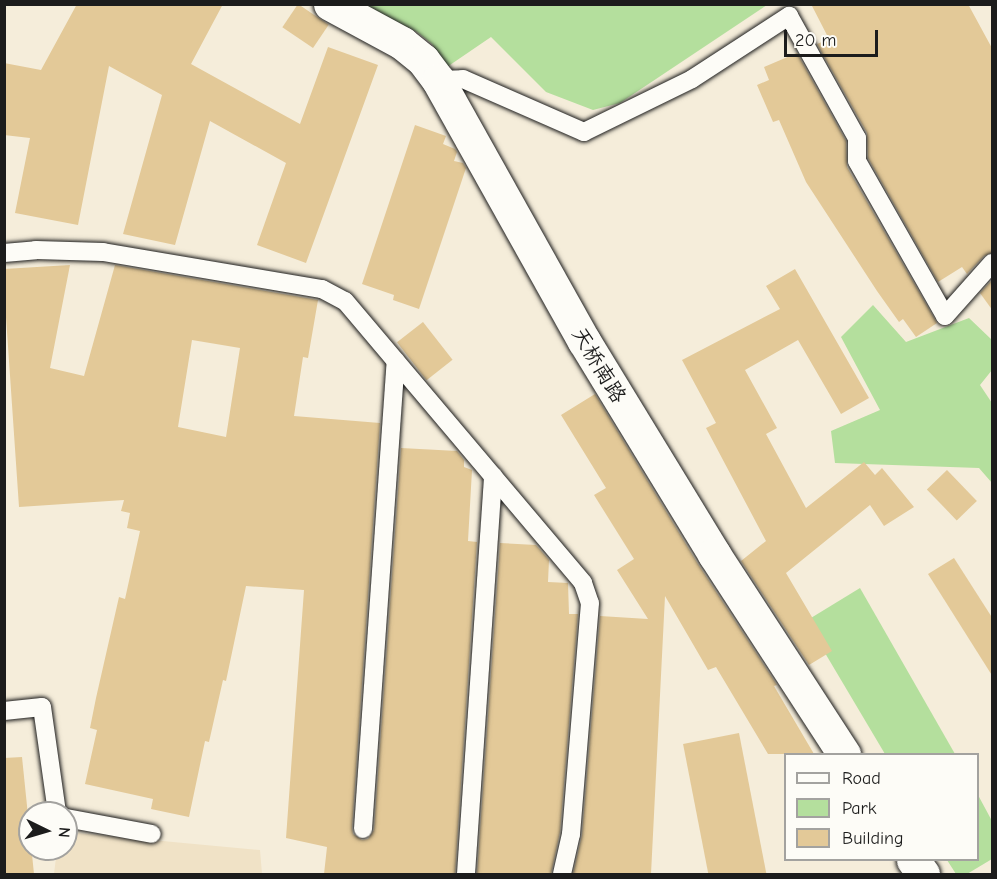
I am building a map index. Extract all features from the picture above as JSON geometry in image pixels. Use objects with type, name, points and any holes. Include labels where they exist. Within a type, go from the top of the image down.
[{"type":"street","name":"天桥南路","points":[[330,4],[402,43],[423,60],[438,80],[584,341],[714,554],[843,753]]},
{"type":"street","points":[[914,861],[923,874]]},
{"type":"lane","points":[[438,80],[469,82],[584,132],[692,79],[785,10],[857,138],[857,161],[945,316],[993,263]]},
{"type":"lane","points":[[4,253],[36,250],[103,252],[322,289],[345,301],[583,583],[590,603],[571,834],[562,874]]},
{"type":"lane","points":[[363,829],[396,361]]},
{"type":"lane","points":[[466,874],[493,476]]},
{"type":"lane","points":[[4,711],[42,707],[55,801]]},
{"type":"lane","points":[[78,820],[152,834]]},
{"type":"shaded area","points":[[78,833],[260,850],[262,874],[54,874],[56,861],[78,861]]},
{"type":"green space","points":[[362,5],[767,5],[620,103],[593,110],[546,92],[491,37],[447,67],[432,44],[417,32]]},
{"type":"green space","points":[[873,305],[906,342],[969,318],[992,340],[992,370],[980,385],[992,403],[992,483],[979,468],[835,463],[831,431],[880,410],[841,337]]},
{"type":"green space","points":[[860,588],[954,753],[884,753],[806,621]]},
{"type":"green space","points":[[979,797],[992,821],[992,859],[967,874],[956,874],[948,861],[979,861]]},
{"type":"building","points":[[77,4],[223,4],[191,64],[300,124],[328,47],[378,65],[306,263],[257,245],[286,163],[210,121],[175,245],[123,234],[162,95],[109,66],[78,225],[15,213],[30,138],[4,135],[4,63],[41,70]]},
{"type":"building","points":[[298,4],[329,25],[313,48],[282,27]]},
{"type":"building","points":[[811,4],[968,4],[993,50],[993,252],[984,256],[967,274],[962,267],[938,282],[868,158],[867,133],[817,44],[829,39]]},
{"type":"building","points":[[797,53],[846,141],[847,167],[937,323],[916,337],[903,319],[899,322],[877,291],[806,182],[779,120],[773,122],[757,85],[769,80],[764,67]]},
{"type":"building","points":[[415,125],[446,136],[443,144],[455,149],[457,152],[454,161],[463,163],[466,168],[419,309],[393,300],[394,295],[362,284]]},
{"type":"building","points":[[70,265],[50,368],[84,376],[115,265],[318,300],[308,358],[303,357],[294,416],[380,423],[352,828],[353,834],[362,840],[368,839],[374,830],[401,448],[457,451],[464,460],[464,467],[472,470],[468,541],[477,542],[455,874],[324,874],[327,847],[286,838],[304,590],[246,586],[226,681],[223,680],[209,742],[205,741],[189,817],[151,809],[153,799],[85,784],[97,730],[90,728],[96,698],[119,597],[125,599],[140,531],[127,528],[130,513],[121,511],[124,500],[19,507],[4,269]],"holes":[[[192,340],[240,348],[226,437],[178,427]]]},
{"type":"building","points":[[795,269],[869,398],[841,414],[798,340],[745,370],[777,428],[766,434],[806,508],[864,462],[875,475],[882,468],[914,507],[884,526],[870,505],[786,573],[832,651],[809,665],[741,561],[766,541],[706,428],[716,423],[682,360],[780,309],[766,286]]},
{"type":"building","points":[[993,279],[993,311],[980,293]]},
{"type":"building","points":[[423,322],[453,360],[427,380],[397,342]]},
{"type":"building","points":[[595,394],[698,564],[777,685],[774,686],[813,753],[768,754],[716,667],[708,670],[665,596],[651,874],[573,874],[582,835],[600,616],[648,619],[617,570],[634,559],[594,495],[606,488],[561,415]]},
{"type":"building","points":[[947,470],[977,501],[957,520],[927,489]]},
{"type":"building","points":[[500,543],[536,545],[549,560],[548,582],[568,583],[569,614],[578,614],[560,832],[551,874],[477,874]]},
{"type":"building","points":[[954,558],[993,619],[993,677],[928,574]]},
{"type":"building","points":[[739,733],[766,874],[708,874],[683,744]]},
{"type":"building","points":[[22,757],[27,801],[18,801],[18,861],[33,861],[34,874],[4,874],[4,758]]}]
